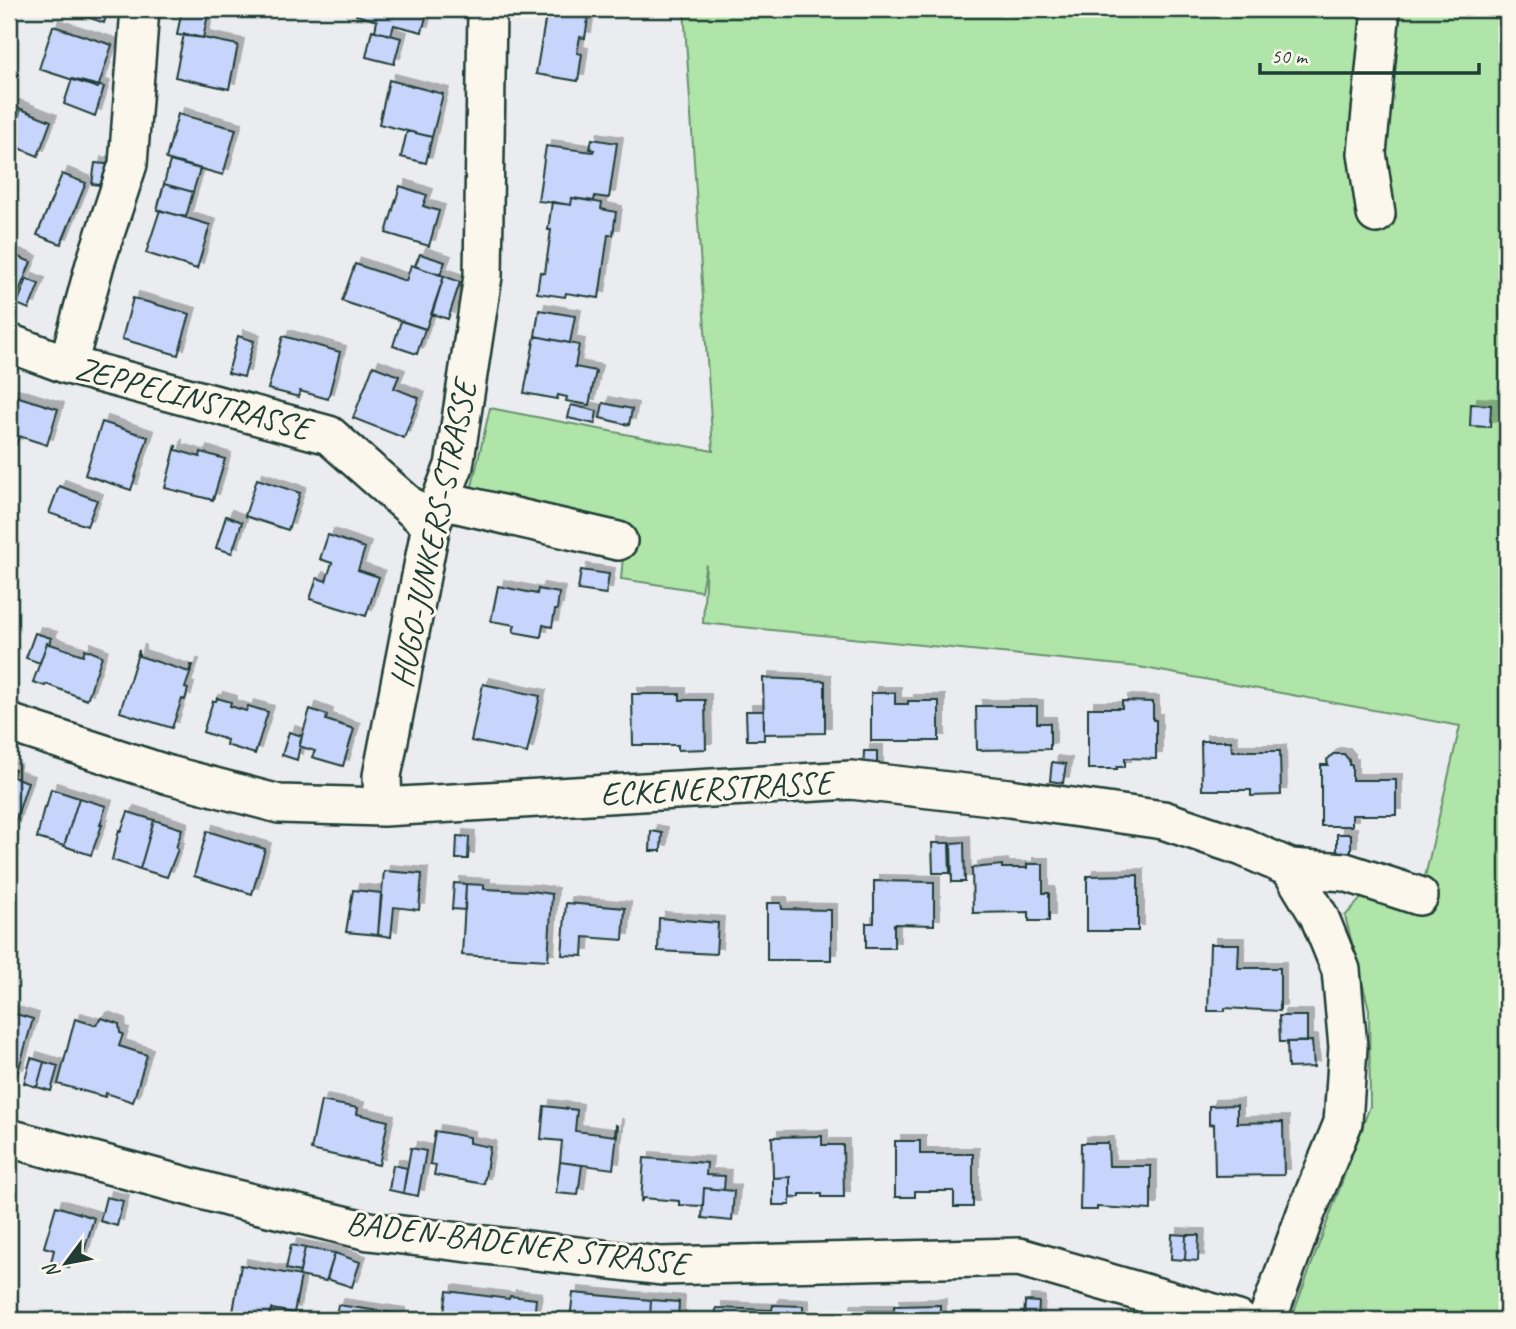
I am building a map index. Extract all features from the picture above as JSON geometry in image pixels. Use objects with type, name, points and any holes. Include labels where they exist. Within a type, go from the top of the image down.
[{"type":"street","points":[[68,365],[128,164],[140,9]]},
{"type":"street","name":"HUGO-JUNKERS-STRASSE","points":[[383,807],[382,776],[436,513],[454,467],[483,276],[487,9]]},
{"type":"street","points":[[1376,214],[1367,153],[1381,9]]},
{"type":"street","name":"ZEPPELINSTRASSE","points":[[9,343],[68,365],[330,435],[436,513]]},
{"type":"street","points":[[436,513],[618,541]]},
{"type":"street","name":"ECKENERSTRASSE","points":[[9,723],[169,775],[279,804],[383,807],[851,780],[1163,820],[1243,847],[1290,868],[1345,872],[1419,896]]},
{"type":"street","points":[[1268,1320],[1306,1213],[1343,1124],[1348,1047],[1341,970],[1319,916],[1290,868]]},
{"type":"street","name":"BADEN-BADENER STRASSE","points":[[9,1138],[227,1197],[369,1231],[661,1266],[1019,1257],[1238,1320]]},
{"type":"green space","points":[[684,9],[1507,9],[1507,1320],[1291,1320],[1370,1106],[1369,1009],[1345,916],[1364,895],[1418,907],[1460,726],[1139,667],[703,623],[706,564],[701,591],[621,579],[625,536],[467,508],[490,408],[713,451]]},
{"type":"building","points":[[75,9],[108,9],[104,23],[74,12]]},
{"type":"building","points":[[182,9],[208,15],[203,38],[177,35]]},
{"type":"building","points":[[358,9],[428,9],[422,32],[394,25],[391,35],[375,31],[377,21],[356,15]]},
{"type":"building","points":[[547,9],[589,13],[585,38],[580,37],[577,53],[582,54],[578,81],[536,74]]},
{"type":"building","points":[[53,26],[112,45],[98,88],[39,69]]},
{"type":"building","points":[[372,30],[401,38],[394,64],[366,57]]},
{"type":"building","points":[[184,34],[238,45],[229,89],[175,77]]},
{"type":"building","points":[[72,79],[104,87],[95,116],[64,104]]},
{"type":"building","points":[[389,80],[443,94],[432,137],[379,124]]},
{"type":"building","points":[[9,104],[21,109],[9,140]]},
{"type":"building","points":[[21,109],[51,121],[38,156],[9,144]]},
{"type":"building","points":[[178,114],[236,129],[223,175],[166,159]]},
{"type":"building","points":[[407,131],[432,137],[426,163],[401,157]]},
{"type":"building","points":[[592,139],[617,143],[609,198],[595,196],[594,201],[572,198],[571,205],[538,201],[546,146],[593,152],[594,150],[590,149]]},
{"type":"building","points":[[170,161],[200,169],[193,192],[164,184]]},
{"type":"building","points":[[95,163],[116,165],[114,187],[92,184]]},
{"type":"building","points":[[62,174],[86,183],[61,244],[37,235]]},
{"type":"building","points":[[164,184],[193,192],[186,217],[157,210]]},
{"type":"building","points":[[400,186],[427,195],[423,206],[439,211],[429,246],[386,233]]},
{"type":"building","points":[[572,198],[602,203],[601,209],[616,212],[613,235],[608,235],[599,298],[566,293],[565,297],[537,293],[540,272],[545,273],[552,202],[571,205]]},
{"type":"building","points":[[160,210],[210,225],[197,269],[146,253]]},
{"type":"building","points":[[9,253],[31,262],[16,299],[9,296]]},
{"type":"building","points":[[420,254],[445,262],[440,275],[415,266]]},
{"type":"building","points":[[355,264],[406,281],[411,265],[444,276],[426,329],[342,301]]},
{"type":"building","points":[[444,276],[460,282],[448,319],[432,314]]},
{"type":"building","points":[[27,279],[39,284],[29,309],[17,304]]},
{"type":"building","points":[[133,298],[190,314],[178,355],[122,339]]},
{"type":"building","points":[[539,310],[575,316],[570,343],[535,336]]},
{"type":"building","points":[[401,321],[425,329],[417,354],[393,346]]},
{"type":"building","points":[[238,336],[254,341],[244,377],[228,373]]},
{"type":"building","points":[[283,336],[340,352],[328,399],[300,391],[299,397],[268,389]]},
{"type":"building","points":[[535,336],[579,345],[575,367],[596,371],[589,405],[566,401],[567,397],[558,395],[557,399],[524,393]]},
{"type":"building","points":[[373,366],[399,376],[394,388],[419,398],[404,438],[353,418]]},
{"type":"building","points":[[9,394],[58,409],[47,445],[19,436],[16,445],[9,443]]},
{"type":"building","points":[[603,403],[632,409],[629,425],[600,418]]},
{"type":"building","points":[[1471,404],[1491,405],[1490,427],[1470,426]]},
{"type":"building","points":[[571,405],[597,411],[595,424],[568,418]]},
{"type":"building","points":[[102,422],[148,437],[131,490],[85,475]]},
{"type":"building","points":[[176,445],[176,450],[200,457],[201,452],[225,459],[213,500],[165,488]]},
{"type":"building","points":[[257,479],[300,493],[288,530],[245,516]]},
{"type":"building","points":[[59,486],[97,500],[87,526],[49,513]]},
{"type":"building","points":[[226,516],[242,522],[232,553],[216,548]]},
{"type":"building","points":[[328,535],[365,548],[358,570],[379,577],[366,616],[310,599],[317,578],[326,581],[332,563],[320,559]]},
{"type":"building","points":[[581,570],[609,574],[606,594],[578,590]]},
{"type":"building","points":[[498,586],[537,594],[538,589],[559,593],[552,627],[543,625],[541,637],[513,632],[515,625],[491,621]]},
{"type":"building","points":[[35,633],[51,638],[40,663],[26,658]]},
{"type":"building","points":[[47,643],[83,655],[85,649],[102,656],[87,700],[46,684],[45,686],[33,682]]},
{"type":"building","points":[[139,650],[139,656],[189,672],[193,665],[185,688],[188,689],[185,700],[182,699],[172,728],[120,712]]},
{"type":"building","points":[[763,678],[825,681],[825,733],[764,734]]},
{"type":"building","points":[[483,684],[540,696],[527,753],[471,741]]},
{"type":"building","points":[[871,693],[895,693],[895,704],[908,704],[908,701],[939,701],[939,741],[871,741]]},
{"type":"building","points":[[632,694],[680,694],[680,700],[705,700],[706,749],[678,750],[678,745],[633,745]]},
{"type":"building","points":[[217,698],[246,711],[248,706],[268,712],[255,754],[226,745],[227,740],[203,732],[213,701]]},
{"type":"building","points":[[1122,701],[1153,702],[1156,759],[1125,758],[1125,767],[1088,769],[1088,708],[1122,708]]},
{"type":"building","points":[[976,706],[1037,706],[1037,723],[1050,723],[1050,749],[977,750]]},
{"type":"building","points":[[310,709],[327,715],[326,720],[354,729],[343,766],[312,757],[315,751],[299,746]]},
{"type":"building","points":[[746,711],[764,711],[764,740],[747,740]]},
{"type":"building","points":[[289,732],[302,736],[297,760],[282,755]]},
{"type":"building","points":[[1201,741],[1231,741],[1232,751],[1280,751],[1281,795],[1251,796],[1251,790],[1202,790]]},
{"type":"building","points":[[864,751],[877,751],[877,773],[863,773]]},
{"type":"building","points":[[1333,754],[1344,754],[1349,760],[1349,765],[1352,765],[1352,780],[1396,780],[1396,815],[1352,815],[1352,826],[1321,826],[1321,765],[1328,765],[1327,760]]},
{"type":"building","points":[[1052,762],[1066,764],[1063,783],[1050,781]]},
{"type":"building","points":[[9,768],[15,770],[13,777],[28,782],[13,828],[9,827]]},
{"type":"building","points":[[51,789],[79,798],[64,846],[37,838]]},
{"type":"building","points":[[79,798],[106,806],[91,855],[64,846]]},
{"type":"building","points":[[128,812],[154,820],[140,869],[112,860],[119,830],[121,831]]},
{"type":"building","points":[[154,820],[182,829],[176,848],[178,849],[167,877],[140,869]]},
{"type":"building","points":[[207,831],[265,849],[252,894],[194,876]]},
{"type":"building","points":[[651,831],[662,833],[661,851],[650,851]]},
{"type":"building","points":[[1337,834],[1351,834],[1351,852],[1337,853]]},
{"type":"building","points":[[457,836],[469,837],[468,859],[456,859]]},
{"type":"building","points":[[964,842],[965,882],[952,882],[951,843]]},
{"type":"building","points":[[932,843],[949,843],[950,873],[933,873]]},
{"type":"building","points":[[1027,864],[1043,864],[1043,893],[1049,893],[1049,921],[1029,921],[1029,912],[973,913],[972,868],[1002,865],[1002,868],[1027,868]]},
{"type":"building","points":[[384,871],[422,874],[419,910],[394,907],[391,937],[378,935]]},
{"type":"building","points":[[1138,875],[1138,931],[1087,931],[1087,876]]},
{"type":"building","points":[[874,881],[934,882],[934,925],[894,924],[894,948],[866,948],[866,923],[874,923]]},
{"type":"building","points":[[454,883],[466,884],[465,910],[452,909]]},
{"type":"building","points":[[466,884],[484,885],[484,889],[552,894],[548,960],[462,955]]},
{"type":"building","points":[[353,890],[381,893],[378,935],[346,932]]},
{"type":"building","points":[[566,903],[625,908],[623,940],[584,937],[583,956],[562,955]]},
{"type":"building","points":[[767,903],[781,903],[782,909],[831,910],[831,960],[767,960]]},
{"type":"building","points":[[659,918],[718,923],[716,954],[658,951]]},
{"type":"building","points":[[1210,944],[1239,944],[1238,968],[1280,968],[1280,1011],[1225,1008],[1225,1011],[1208,1011]]},
{"type":"building","points":[[9,1012],[33,1019],[17,1075],[9,1072]]},
{"type":"building","points":[[1279,1016],[1307,1016],[1307,1042],[1280,1042]]},
{"type":"building","points":[[102,1018],[119,1024],[120,1033],[123,1034],[119,1046],[147,1055],[133,1102],[106,1093],[105,1097],[58,1084],[75,1019],[95,1025]]},
{"type":"building","points":[[1312,1041],[1314,1067],[1288,1068],[1287,1042]]},
{"type":"building","points":[[31,1058],[44,1062],[37,1087],[24,1083]]},
{"type":"building","points":[[44,1062],[58,1066],[51,1091],[37,1087]]},
{"type":"building","points":[[321,1101],[358,1108],[357,1114],[388,1121],[379,1165],[311,1150]]},
{"type":"building","points":[[1237,1105],[1237,1123],[1283,1122],[1284,1175],[1215,1176],[1214,1124],[1209,1125],[1209,1106]]},
{"type":"building","points":[[544,1106],[577,1110],[575,1131],[615,1136],[616,1125],[618,1126],[613,1169],[560,1162],[562,1141],[541,1139]]},
{"type":"building","points":[[435,1131],[469,1137],[469,1143],[490,1147],[484,1184],[434,1175],[436,1165],[430,1164]]},
{"type":"building","points":[[822,1136],[822,1145],[843,1145],[844,1197],[800,1194],[800,1197],[790,1198],[790,1177],[773,1178],[772,1137]]},
{"type":"building","points":[[895,1141],[920,1141],[920,1154],[973,1154],[973,1207],[954,1207],[954,1191],[915,1191],[915,1197],[895,1197]]},
{"type":"building","points":[[1081,1143],[1108,1143],[1109,1166],[1151,1166],[1151,1210],[1097,1207],[1097,1210],[1080,1210]]},
{"type":"building","points":[[411,1148],[426,1151],[418,1196],[403,1193]]},
{"type":"building","points":[[644,1158],[707,1163],[706,1175],[725,1176],[724,1190],[704,1188],[703,1206],[679,1205],[679,1201],[643,1198],[641,1202]]},
{"type":"building","points":[[560,1162],[582,1165],[578,1195],[556,1193]]},
{"type":"building","points":[[393,1165],[407,1168],[403,1193],[389,1190]]},
{"type":"building","points":[[790,1177],[790,1205],[773,1205],[773,1178]]},
{"type":"building","points":[[704,1188],[734,1191],[732,1221],[702,1218]]},
{"type":"building","points":[[106,1197],[123,1201],[117,1226],[100,1221]]},
{"type":"building","points":[[56,1206],[94,1218],[82,1258],[73,1255],[69,1267],[51,1262],[54,1250],[44,1247]]},
{"type":"building","points":[[1172,1234],[1186,1235],[1185,1260],[1171,1259]]},
{"type":"building","points":[[1186,1235],[1199,1235],[1198,1261],[1185,1260]]},
{"type":"building","points":[[291,1245],[305,1248],[300,1272],[286,1269]]},
{"type":"building","points":[[305,1248],[335,1253],[326,1281],[299,1276]]},
{"type":"building","points":[[335,1253],[360,1262],[352,1287],[327,1279]]},
{"type":"building","points":[[241,1265],[301,1276],[294,1313],[271,1309],[268,1320],[232,1318]]},
{"type":"building","points":[[447,1291],[509,1299],[510,1296],[536,1299],[534,1320],[443,1320]]},
{"type":"building","points":[[573,1293],[651,1300],[650,1320],[570,1320]]},
{"type":"building","points":[[651,1300],[679,1302],[678,1320],[650,1320]]},
{"type":"building","points":[[1025,1301],[1039,1302],[1038,1320],[1024,1320]]},
{"type":"building","points":[[338,1305],[400,1314],[399,1320],[335,1320]]},
{"type":"building","points":[[773,1305],[803,1306],[803,1320],[716,1320],[716,1308],[772,1310]]},
{"type":"building","points":[[940,1305],[940,1320],[845,1320],[845,1311],[894,1311],[894,1306]]}]
